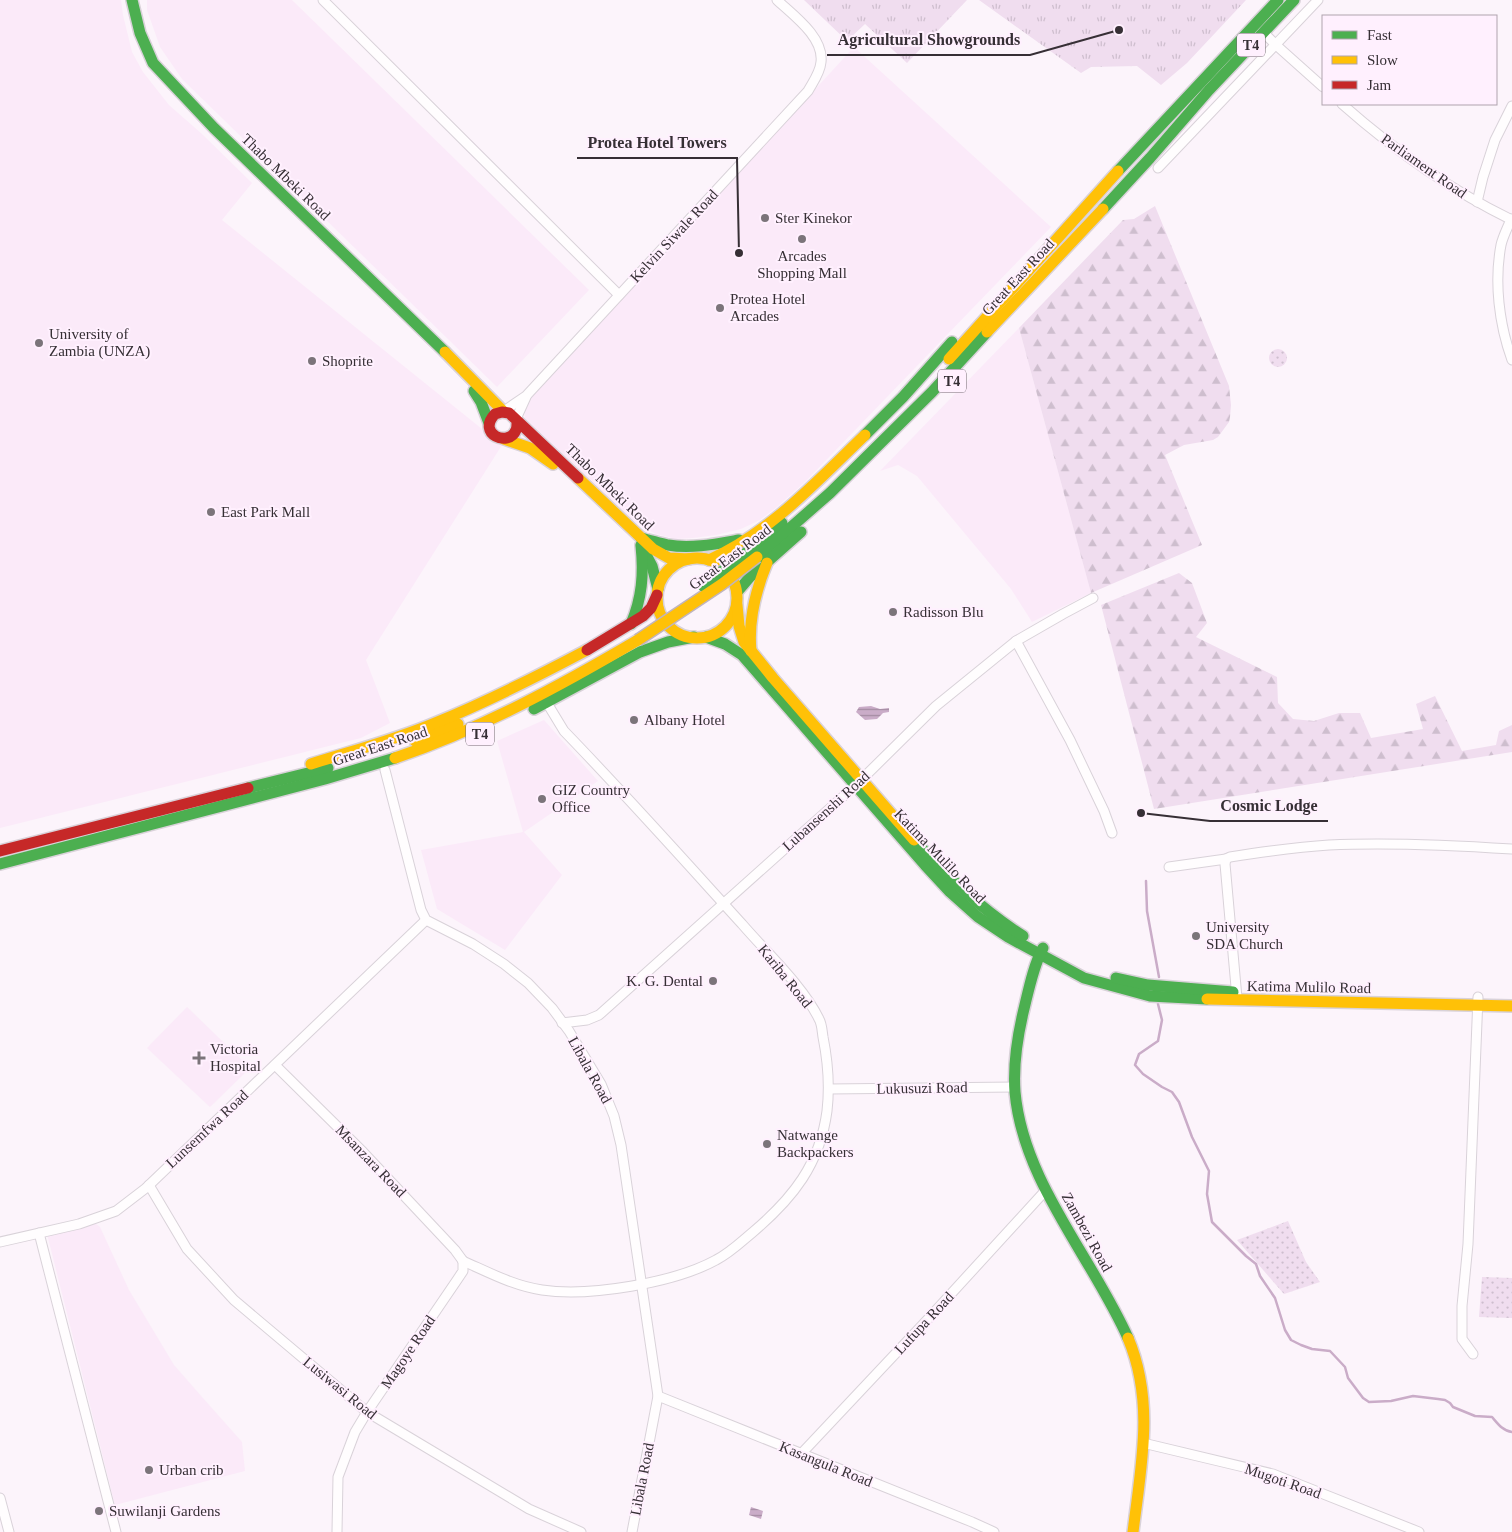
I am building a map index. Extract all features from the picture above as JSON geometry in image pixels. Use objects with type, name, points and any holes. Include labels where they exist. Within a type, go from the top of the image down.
[{"type":"main road","name":"Thabo Mbeki Road","points":[[132,0],[137,28],[147,54],[153,63],[214,128],[449,356],[503,411],[513,415],[516,421],[563,463],[641,542],[658,580],[658,592]]},
{"type":"main road","name":"Great East Road","points":[[0,864],[171,818],[380,753],[437,733],[537,687],[597,655],[634,632],[716,576],[788,519],[904,408],[1140,146],[1278,0]]},
{"type":"main road","name":"Great East Road","points":[[709,560],[727,552],[751,548],[830,494],[909,415],[1150,158],[1209,90],[1294,0]]},
{"type":"main road","name":"Great East Road","points":[[737,592],[750,576],[768,562],[835,500],[928,407],[1053,274],[1122,188]]},
{"type":"main road","name":"Thabo Mbeki Road","points":[[449,356],[481,402],[492,434],[534,450],[548,459],[652,550],[669,558],[689,559]]},
{"type":"main road","points":[[489,423],[495,414],[503,411]]},
{"type":"main road","points":[[504,440],[516,431],[516,421]]},
{"type":"main road","points":[[634,632],[643,578],[641,542],[679,546],[721,543],[751,548]]},
{"type":"main road","points":[[702,558],[716,562],[728,572],[737,592],[737,605],[728,623],[718,632],[706,637],[694,638],[680,634],[669,626],[661,615],[658,602],[658,592],[664,575],[675,564],[689,559],[702,558]]},
{"type":"main road","points":[[751,651],[749,634],[753,609],[768,562]]},
{"type":"main road","name":"Great East Road","points":[[634,632],[643,616],[651,608],[658,592]]},
{"type":"main road","name":"Katima Mulilo Road","points":[[737,605],[741,635],[744,642],[859,782],[919,859],[950,892],[985,922],[1041,951],[1084,978],[1150,996],[1478,1001],[1512,1006]]},
{"type":"main road","name":"Katima Mulilo Road","points":[[706,637],[723,642],[742,655],[859,782]]},
{"type":"main road","name":"Great East Road","points":[[0,851],[146,812],[252,793],[286,796],[385,770],[486,732],[640,652],[668,642],[694,638]]},
{"type":"main road","name":"Zambezi Road","points":[[1041,951],[1022,1012],[1018,1036],[1015,1061],[1015,1087],[1019,1114],[1033,1164],[1118,1317],[1133,1351],[1143,1390],[1144,1421],[1133,1532]]},
{"type":"main road","name":"Katima Mulilo Road","points":[[1478,1001],[1512,997]]},
{"type":"street","points":[[323,0],[619,294]]},
{"type":"street","name":"Kelvin Siwale Road","points":[[503,411],[526,396],[808,91],[818,73],[821,60],[818,46],[811,32],[777,0]]},
{"type":"street","points":[[1158,168],[1318,0]]},
{"type":"street","points":[[1263,32],[1322,86]]},
{"type":"street","name":"Parliament Road","points":[[1343,105],[1367,126],[1455,189],[1511,219]]},
{"type":"street","points":[[1477,202],[1495,140],[1512,106]]},
{"type":"street","points":[[1511,219],[1501,243],[1498,277],[1500,312],[1506,344],[1512,360]]},
{"type":"street","name":"Kelvin Siwale Road","points":[[516,421],[526,396]]},
{"type":"street","name":"Lubansenshi Road","points":[[562,1023],[587,1020],[599,1015],[859,782],[936,706],[1016,641],[1093,598]]},
{"type":"street","points":[[1016,641],[1070,740],[1104,811],[1112,833]]},
{"type":"street","name":"Kariba Road","points":[[463,1260],[506,1280],[543,1290],[594,1290],[641,1284],[675,1276],[716,1261],[730,1252],[778,1210],[801,1182],[815,1158],[824,1129],[829,1089],[828,1059],[820,1020],[803,993],[724,904],[564,731],[547,702]]},
{"type":"street","points":[[385,770],[421,910],[426,920]]},
{"type":"street","points":[[1169,867],[1270,851],[1327,845],[1398,843],[1512,849]]},
{"type":"street","points":[[1226,859],[1236,996]]},
{"type":"street","name":"Libala Road","points":[[426,920],[473,944],[504,964],[528,983],[552,1008],[577,1044],[601,1084],[614,1116],[621,1145],[658,1396],[632,1532]]},
{"type":"street","name":"Lunsemfwa Road","points":[[0,1242],[79,1224],[116,1210],[149,1185],[426,920]]},
{"type":"street","points":[[1473,1354],[1462,1339],[1462,1314],[1468,1244],[1478,1001]]},
{"type":"street","name":"Msanzara Road","points":[[275,1065],[363,1152],[463,1260]]},
{"type":"street","name":"Lukusuzi Road","points":[[829,1089],[1015,1087]]},
{"type":"street","name":"Lusiwasi Road","points":[[149,1185],[187,1249],[234,1300],[367,1412],[529,1509],[581,1532]]},
{"type":"street","name":"Lufupa Road","points":[[801,1454],[1046,1190]]},
{"type":"street","points":[[38,1233],[116,1532]]},
{"type":"street","name":"Magoye Road","points":[[337,1532],[338,1478],[355,1432],[463,1271],[463,1260]]},
{"type":"street","name":"Kasangula Road","points":[[658,1396],[994,1532]]},
{"type":"street","name":"Mugoti Road","points":[[1143,1443],[1273,1474],[1419,1532]]},
{"type":"street","points":[[0,1498],[8,1532]]},
{"type":"shaded area","points":[[0,0],[121,0],[132,52],[143,72],[169,105],[252,183],[222,220],[502,445],[366,660],[390,723],[361,738],[0,828]]},
{"type":"shaded area","points":[[147,0],[292,0],[589,290],[497,387],[182,79],[160,47],[147,10]]},
{"type":"shaded area","points":[[854,47],[1051,227],[805,482],[777,507],[760,520],[741,529],[716,535],[676,539],[656,534],[622,512],[525,425],[524,405],[568,353],[616,306]]},
{"type":"shaded area","points":[[1019,328],[1091,593],[1032,622],[1011,589],[917,476],[898,465],[880,471]]},
{"type":"shaded area","points":[[871,706],[880,709],[889,708],[889,712],[883,713],[877,719],[865,720],[856,712],[859,707]]},
{"type":"shaded area","points":[[544,720],[598,781],[524,832],[562,875],[505,950],[437,909],[421,850],[523,832],[497,741]]},
{"type":"shaded area","name":"Victoria Hospital","points":[[187,1007],[250,1068],[210,1107],[147,1048]]},
{"type":"shaded area","points":[[92,1221],[100,1227],[129,1290],[174,1365],[242,1442],[245,1471],[115,1505],[47,1234]]},
{"type":"shaded area","points":[[751,1507],[763,1511],[761,1519],[749,1515]]},
{"type":"green space","points":[[804,0],[967,0],[907,63],[865,24],[847,41]]},
{"type":"green space","points":[[979,0],[1246,0],[1187,63],[1161,85],[1137,66],[1091,67],[1081,73]]},
{"type":"green space","points":[[1155,206],[1229,386],[1230,417],[1229,422],[1218,437],[1213,440],[1184,445],[1165,455],[1202,545],[1091,593],[1019,328],[1123,220],[1134,219]]},
{"type":"green space","points":[[1278,349],[1284,352],[1287,358],[1284,364],[1278,367],[1272,364],[1269,358],[1272,352]]},
{"type":"green space","points":[[1179,573],[1192,583],[1207,623],[1196,637],[1277,677],[1278,703],[1293,719],[1314,721],[1339,713],[1360,713],[1371,738],[1423,729],[1416,704],[1435,696],[1462,751],[1496,745],[1499,731],[1512,725],[1512,752],[1154,809],[1101,605]]},
{"type":"green space","points":[[1288,1221],[1306,1262],[1320,1282],[1284,1294],[1237,1240]]},
{"type":"green space","points":[[1482,1277],[1512,1278],[1512,1318],[1479,1317]]},
{"type":"waterway","points":[[1146,881],[1147,911],[1159,977]]},
{"type":"waterway","points":[[1158,1004],[1162,1020],[1158,1041],[1139,1054],[1135,1065],[1143,1074],[1172,1092],[1179,1102],[1192,1137],[1209,1171],[1207,1194],[1212,1222],[1256,1264],[1260,1276],[1275,1298],[1285,1330],[1291,1340],[1312,1349],[1330,1351],[1345,1367],[1348,1378],[1363,1398],[1369,1402],[1391,1401],[1413,1396],[1445,1400],[1453,1407],[1475,1416],[1492,1417],[1503,1429],[1512,1432]]},
{"type":"traffic: fast","points":[[132,0],[140,33],[153,63],[214,128],[445,352]]},
{"type":"traffic: fast","points":[[1118,171],[1278,0]]},
{"type":"traffic: fast","points":[[1103,209],[1209,90],[1294,0]]},
{"type":"traffic: fast","points":[[757,557],[830,493],[932,392],[987,332]]},
{"type":"traffic: fast","points":[[865,435],[903,397],[952,342]]},
{"type":"traffic: fast","points":[[474,391],[481,402],[489,423]]},
{"type":"traffic: fast","points":[[751,549],[782,523]]},
{"type":"traffic: fast","points":[[737,592],[750,577],[801,532]]},
{"type":"traffic: fast","points":[[641,538],[668,545],[686,546],[704,546],[739,540]]},
{"type":"traffic: fast","points":[[641,545],[652,566],[658,589]]},
{"type":"traffic: fast","points":[[631,624],[638,605],[641,586],[641,546]]},
{"type":"traffic: fast","points":[[703,586],[751,549]]},
{"type":"traffic: fast","points":[[534,709],[640,652],[668,642],[694,637]]},
{"type":"traffic: fast","points":[[706,637],[725,644],[742,655],[925,865],[950,892],[978,917],[1008,937],[1084,978],[1150,996],[1207,999]]},
{"type":"traffic: fast","points":[[0,864],[325,779],[395,758]]},
{"type":"traffic: fast","points":[[248,788],[328,768]]},
{"type":"traffic: fast","points":[[914,840],[966,892],[993,915],[1023,936]]},
{"type":"traffic: fast","points":[[1043,948],[1031,980],[1016,1052],[1015,1092],[1021,1125],[1031,1157],[1045,1188],[1128,1338]]},
{"type":"traffic: fast","points":[[1116,978],[1148,985],[1233,992]]},
{"type":"traffic: slow","points":[[949,359],[1118,171]]},
{"type":"traffic: slow","points":[[987,332],[1103,209]]},
{"type":"traffic: slow","points":[[445,352],[503,411]]},
{"type":"traffic: slow","points":[[709,560],[731,549],[773,521],[811,488],[865,435]]},
{"type":"traffic: slow","points":[[504,439],[530,448],[553,464]]},
{"type":"traffic: slow","points":[[578,478],[653,549],[669,558],[689,559]]},
{"type":"traffic: slow","points":[[638,640],[722,584],[757,557]]},
{"type":"traffic: slow","points":[[697,558],[712,561],[725,570],[734,583],[737,598],[734,613],[725,626],[712,635],[697,638],[682,635],[669,626],[660,613],[657,598],[660,583],[669,570],[682,561],[697,558]]},
{"type":"traffic: slow","points":[[751,651],[753,606],[767,563]]},
{"type":"traffic: slow","points":[[737,605],[739,626],[744,642],[914,840]]},
{"type":"traffic: slow","points":[[395,758],[458,734],[520,705],[638,640]]},
{"type":"traffic: slow","points":[[311,764],[389,740],[435,723],[512,688],[587,650]]},
{"type":"traffic: slow","points":[[415,741],[458,724]]},
{"type":"traffic: slow","points":[[1207,999],[1512,1006]]},
{"type":"traffic: slow","points":[[1128,1338],[1136,1362],[1144,1410],[1142,1458],[1133,1532]]},
{"type":"traffic: jam","points":[[517,422],[516,430],[507,438],[501,438],[491,433],[489,427],[490,421],[495,414],[509,413],[578,478]]},
{"type":"traffic: jam","points":[[587,650],[643,616],[651,608],[657,595]]},
{"type":"traffic: jam","points":[[0,851],[248,788]]},
{"type":"place","name":"Agricultural Showgrounds","points":[[1119,30]]},
{"type":"place","name":"Ster Kinekor","points":[[765,218]]},
{"type":"place","name":"Arcades Shopping Mall","points":[[802,239]]},
{"type":"place","name":"Protea Hotel Towers","points":[[739,253]]},
{"type":"place","name":"Protea Hotel Arcades","points":[[720,308]]},
{"type":"place","name":"University of Zambia (UNZA)","points":[[39,343]]},
{"type":"place","name":"Shoprite","points":[[312,361]]},
{"type":"place","name":"East Park Mall","points":[[211,512]]},
{"type":"place","name":"Radisson Blu","points":[[893,612]]},
{"type":"place","name":"Albany Hotel","points":[[634,720]]},
{"type":"place","name":"GIZ Country Office","points":[[542,799]]},
{"type":"place","name":"Cosmic Lodge","points":[[1141,813]]},
{"type":"place","name":"University SDA Church","points":[[1196,936]]},
{"type":"place","name":"K. G. Dental","points":[[713,981]]},
{"type":"place","name":"Victoria Hospital","points":[[199,1058]]},
{"type":"place","name":"Natwange Backpackers","points":[[767,1144]]},
{"type":"place","name":"Urban crib","points":[[149,1470]]},
{"type":"place","name":"Suwilanji Gardens","points":[[99,1511]]}]
